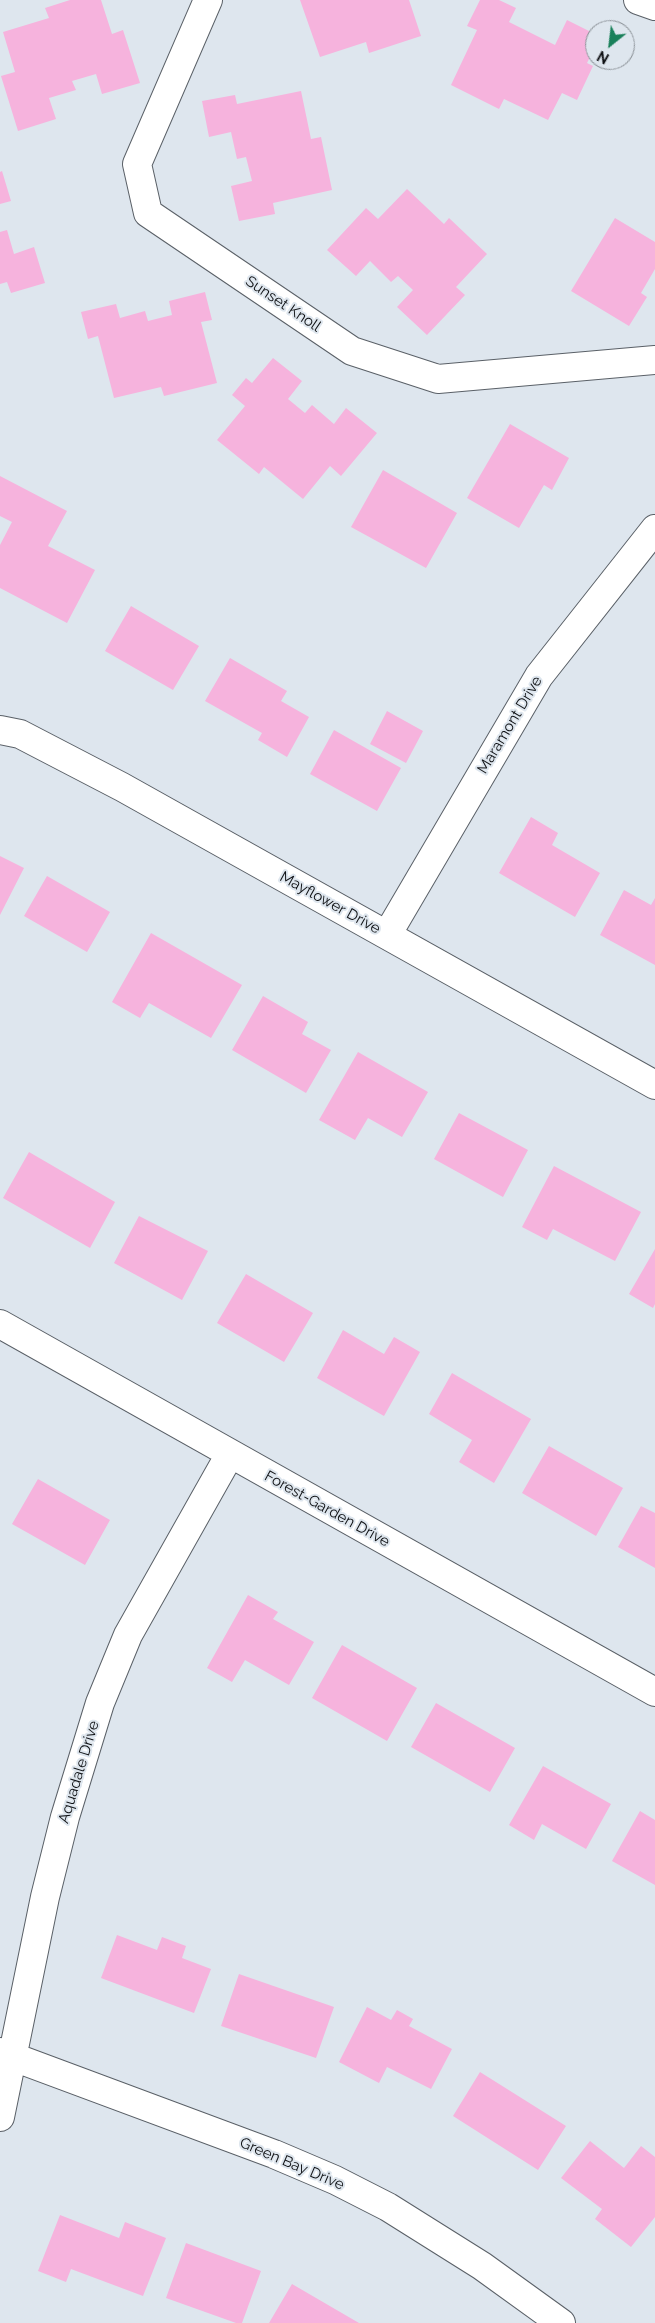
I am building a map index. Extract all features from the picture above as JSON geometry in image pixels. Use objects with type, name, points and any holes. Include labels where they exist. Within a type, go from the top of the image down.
[{"type":"street","name":"Sunset Knoll","points":[[208,0],[137,164],[148,213],[352,351],[438,379],[655,360]]},
{"type":"street","points":[[638,0],[655,6]]},
{"type":"street","name":"Maramont Drive","points":[[387,935],[538,676],[655,529]]},
{"type":"street","name":"Mayflower Drive","points":[[0,730],[20,734],[122,787],[655,1085]]},
{"type":"street","name":"Forest-Garden Drive","points":[[0,1324],[655,1692]]},
{"type":"street","name":"Aquadale Drive","points":[[0,2116],[6,2055],[60,1834],[100,1703],[128,1635],[230,1454]]},
{"type":"street","name":"Green Bay Drive","points":[[6,2055],[264,2150],[335,2180],[388,2207],[482,2266],[561,2323]]},
{"type":"building","points":[[70,0],[101,0],[112,34],[123,30],[140,83],[102,94],[96,74],[72,81],[76,90],[49,98],[56,119],[18,131],[1,76],[15,72],[3,32],[49,18],[45,8]]},
{"type":"building","points":[[300,0],[409,0],[421,36],[369,53],[366,42],[320,57]]},
{"type":"building","points":[[480,0],[499,0],[516,8],[509,22],[555,45],[567,20],[585,29],[585,70],[591,70],[577,100],[562,93],[548,120],[504,99],[499,109],[451,85],[477,30],[467,26]]},
{"type":"building","points":[[301,91],[311,139],[321,137],[332,190],[273,203],[275,214],[239,221],[231,186],[252,181],[246,157],[237,159],[231,132],[209,137],[202,101],[235,95],[237,104]]},
{"type":"building","points":[[2,171],[11,201],[0,204],[0,172]]},
{"type":"building","points":[[407,189],[444,224],[449,218],[487,254],[456,287],[465,295],[427,335],[397,307],[413,290],[398,276],[391,282],[370,261],[356,276],[327,250],[366,208],[378,219]]},
{"type":"building","points":[[615,218],[655,242],[655,269],[641,293],[647,297],[629,326],[571,291]]},
{"type":"building","points":[[7,230],[14,254],[34,247],[45,283],[11,293],[7,282],[0,284],[0,232]]},
{"type":"building","points":[[205,292],[212,320],[201,322],[217,383],[164,396],[161,387],[114,398],[98,336],[88,339],[81,312],[116,304],[120,318],[145,311],[148,321],[172,315],[169,301]]},
{"type":"building","points":[[273,358],[302,381],[288,399],[305,413],[312,405],[334,424],[346,408],[377,433],[341,476],[330,466],[303,499],[264,467],[259,474],[217,440],[245,406],[232,395],[246,378],[252,383]]},
{"type":"building","points":[[510,424],[569,458],[552,490],[544,485],[519,528],[467,498]]},
{"type":"building","points":[[383,470],[457,513],[426,568],[351,527]]},
{"type":"building","points":[[0,476],[67,511],[48,546],[95,570],[67,623],[0,588],[0,545],[12,522],[0,516]]},
{"type":"building","points":[[131,606],[199,646],[173,690],[105,651]]},
{"type":"building","points":[[230,658],[287,691],[281,701],[309,717],[287,757],[258,740],[262,733],[205,701]]},
{"type":"building","points":[[387,711],[423,731],[406,763],[370,744]]},
{"type":"building","points":[[334,730],[401,768],[377,811],[310,774]]},
{"type":"building","points":[[531,817],[558,833],[552,845],[600,873],[575,917],[499,873]]},
{"type":"building","points":[[0,856],[24,868],[0,915]]},
{"type":"building","points":[[47,876],[110,912],[87,952],[24,916]]},
{"type":"building","points":[[624,890],[651,905],[655,898],[655,965],[600,935]]},
{"type":"building","points":[[151,933],[242,985],[211,1038],[149,1003],[140,1018],[112,1002]]},
{"type":"building","points":[[263,996],[308,1022],[302,1034],[331,1050],[306,1093],[232,1050]]},
{"type":"building","points":[[358,1052],[428,1092],[402,1137],[368,1118],[355,1140],[319,1120]]},
{"type":"building","points":[[459,1113],[528,1150],[503,1197],[434,1159]]},
{"type":"building","points":[[29,1152],[115,1202],[90,1248],[3,1198]]},
{"type":"building","points":[[554,1166],[641,1212],[615,1261],[553,1229],[547,1240],[522,1227]]},
{"type":"building","points":[[139,1216],[208,1251],[182,1300],[114,1263]]},
{"type":"building","points":[[655,1249],[655,1304],[653,1308],[629,1294]]},
{"type":"building","points":[[246,1274],[313,1313],[284,1362],[217,1323]]},
{"type":"building","points":[[343,1330],[384,1354],[394,1337],[420,1352],[384,1416],[317,1378]]},
{"type":"building","points":[[452,1373],[531,1419],[494,1483],[459,1462],[472,1440],[429,1414]]},
{"type":"building","points":[[549,1446],[623,1488],[596,1536],[522,1493]]},
{"type":"building","points":[[38,1479],[110,1520],[85,1565],[12,1524]]},
{"type":"building","points":[[641,1506],[655,1513],[655,1568],[618,1547]]},
{"type":"building","points":[[248,1595],[278,1612],[273,1619],[314,1642],[289,1685],[245,1660],[232,1682],[207,1668]]},
{"type":"building","points":[[342,1645],[417,1688],[387,1741],[312,1698]]},
{"type":"building","points":[[436,1703],[515,1748],[490,1792],[411,1747]]},
{"type":"building","points":[[543,1766],[611,1804],[586,1849],[542,1824],[534,1840],[509,1825]]},
{"type":"building","points":[[640,1811],[655,1820],[655,1885],[612,1861]]},
{"type":"building","points":[[117,1935],[157,1950],[162,1937],[186,1946],[182,1958],[211,1969],[194,2013],[101,1978]]},
{"type":"building","points":[[239,1974],[334,2007],[316,2058],[221,2026]]},
{"type":"building","points":[[367,2007],[391,2020],[397,2010],[413,2019],[409,2026],[452,2049],[431,2089],[387,2067],[379,2083],[339,2062]]},
{"type":"building","points":[[480,2072],[566,2126],[538,2170],[453,2116]]},
{"type":"building","points":[[590,2141],[624,2168],[641,2146],[655,2157],[655,2217],[631,2247],[595,2219],[602,2209],[561,2178]]},
{"type":"building","points":[[60,2215],[119,2238],[125,2222],[166,2238],[143,2296],[71,2269],[66,2282],[38,2271]]},
{"type":"building","points":[[186,2243],[261,2271],[242,2323],[236,2323],[166,2298]]},
{"type":"building","points":[[292,2284],[359,2323],[269,2323]]}]
